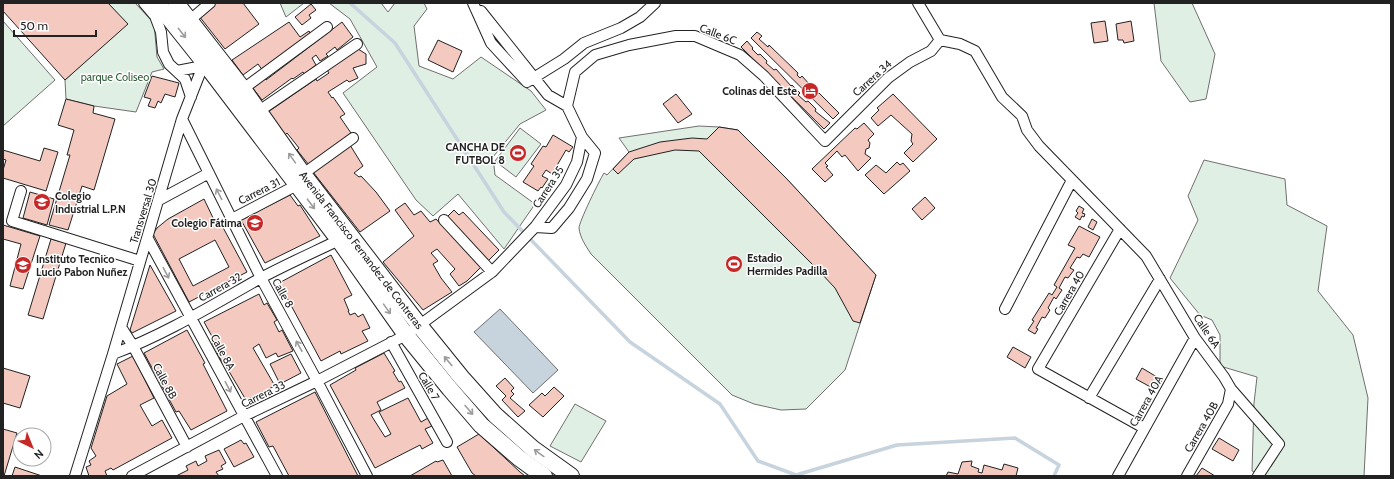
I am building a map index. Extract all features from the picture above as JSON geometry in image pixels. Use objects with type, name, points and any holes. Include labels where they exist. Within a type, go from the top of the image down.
[{"type":"main road","name":"Avenida Francisco Fernandez de Contreras","points":[[157,3],[206,58],[300,180],[495,415],[532,448],[571,476]]},
{"type":"main road","name":"Avenida Francisco Fernandez de Contreras","points":[[176,3],[190,20],[206,58],[243,89],[259,111],[300,180],[339,240],[406,335],[481,425],[519,458],[544,476]]},
{"type":"street","points":[[144,3],[155,16],[160,32],[163,52],[169,64],[184,80],[191,97]]},
{"type":"street","points":[[190,20],[210,3]]},
{"type":"street","points":[[474,3],[491,43],[527,82],[535,79],[584,43],[622,28],[640,18],[655,3]]},
{"type":"street","points":[[918,3],[940,40]]},
{"type":"street","points":[[243,89],[327,27]]},
{"type":"street","name":"Calle 6C","points":[[575,72],[595,55],[622,47],[676,36],[695,36],[740,56],[764,76],[824,141]]},
{"type":"street","name":"Carrera 34","points":[[824,141],[888,78],[910,62],[931,51],[940,40]]},
{"type":"street","name":"Calle 6A","points":[[940,40],[960,44],[974,51],[1002,97],[1022,116],[1027,130],[1039,146],[1146,256],[1195,338],[1224,377],[1231,389],[1279,444],[1258,476]]},
{"type":"street","points":[[259,111],[358,44]]},
{"type":"street","points":[[177,71],[206,58]]},
{"type":"street","name":"Transversal 30","points":[[75,476],[148,238],[182,119],[206,58]]},
{"type":"street","points":[[564,59],[575,72],[567,106]]},
{"type":"street","points":[[532,230],[552,228],[569,208],[588,179],[595,153],[582,137],[567,106],[548,95],[535,79]]},
{"type":"street","name":"Calle 8","points":[[182,119],[261,278],[318,380],[367,476]]},
{"type":"street","name":"Carrera 35","points":[[492,272],[532,230],[566,185],[577,162],[582,137]]},
{"type":"street","name":"Carrera 31","points":[[232,219],[300,180],[353,138]]},
{"type":"street","points":[[159,200],[209,173]]},
{"type":"street","points":[[1005,309],[1072,180]]},
{"type":"street","points":[[21,191],[12,221],[140,261]]},
{"type":"street","points":[[444,220],[492,272]]},
{"type":"street","name":"Carrera 40","points":[[1089,398],[1038,369],[1120,229]]},
{"type":"street","name":"Calle 8A","points":[[148,238],[277,476]]},
{"type":"street","name":"Carrera 32","points":[[113,354],[191,318],[261,278],[339,240]]},
{"type":"street","name":"Carrera 33","points":[[132,476],[244,416],[406,335],[492,272]]},
{"type":"street","points":[[1144,428],[1089,398],[1160,279]]},
{"type":"street","name":"Calle 8B","points":[[121,327],[133,346],[187,447]]},
{"type":"street","name":"Carrera 40A","points":[[1118,476],[1195,338]]},
{"type":"street","name":"Calle 7","points":[[391,342],[447,442]]},
{"type":"street","name":"Carrera 40B","points":[[1187,476],[1228,404],[1231,389]]},
{"type":"green space","name":"parque Coliseo","points":[[108,3],[135,3],[154,23],[157,57],[164,69],[152,72],[136,112],[94,106],[66,99],[65,80],[127,24]]},
{"type":"green space","points":[[280,3],[304,3],[286,17]]},
{"type":"green space","points":[[329,3],[381,3],[388,12],[395,3],[424,3],[427,9],[414,26],[419,66],[453,79],[481,57],[531,91],[546,110],[520,124],[493,157],[495,175],[535,204],[504,249],[458,194],[433,216],[416,200],[343,93],[377,67],[350,19]]},
{"type":"green space","points":[[1154,3],[1192,3],[1215,54],[1206,99],[1190,102],[1161,61]]},
{"type":"green space","points":[[3,21],[55,80],[3,126]]},
{"type":"green space","name":"Estadio Hermides Padilla","points":[[699,126],[738,130],[786,178],[876,275],[845,370],[806,409],[781,410],[754,404],[732,395],[591,254],[581,235],[579,228],[582,218],[604,173],[607,175],[629,152],[619,138]]},
{"type":"green space","name":"CANCHA DE FUTBOL 8","points":[[520,128],[541,144],[516,177],[495,161]]},
{"type":"green space","points":[[1204,160],[1285,179],[1287,205],[1327,226],[1318,291],[1353,335],[1368,398],[1364,476],[1262,476],[1252,471],[1254,403],[1257,377],[1220,366],[1220,335],[1212,320],[1200,315],[1170,278],[1198,220],[1188,196]]},
{"type":"green space","points":[[575,404],[606,421],[581,462],[550,446]]},
{"type":"shaded area","points":[[500,309],[558,370],[533,393],[474,332]]},
{"type":"building","points":[[3,3],[108,3],[128,24],[65,80],[3,11]]},
{"type":"building","points":[[215,3],[243,3],[259,24],[225,49],[199,16]]},
{"type":"building","points":[[311,4],[316,10],[309,15],[311,18],[302,25],[295,17]]},
{"type":"building","points":[[1105,21],[1108,41],[1094,43],[1091,23]]},
{"type":"building","points":[[1131,21],[1134,41],[1124,43],[1123,40],[1118,40],[1116,24]]},
{"type":"building","points":[[289,22],[300,37],[309,31],[311,35],[263,71],[258,64],[243,75],[232,60]]},
{"type":"building","points":[[342,22],[353,37],[337,50],[335,47],[326,54],[328,56],[320,61],[316,55],[312,58],[316,65],[304,74],[303,72],[293,79],[292,78],[262,100],[252,87],[264,77],[266,80]]},
{"type":"building","points":[[757,32],[762,36],[759,39],[768,47],[769,45],[798,73],[797,75],[800,78],[802,76],[817,94],[819,93],[839,113],[833,119],[751,38]]},
{"type":"building","points":[[438,40],[462,51],[453,72],[428,60]]},
{"type":"building","points":[[747,41],[758,55],[760,54],[767,61],[766,63],[774,70],[776,69],[791,86],[792,85],[800,93],[798,95],[806,102],[808,101],[816,109],[815,111],[830,123],[824,129],[741,47]]},
{"type":"building","points":[[358,49],[366,54],[366,64],[353,68],[358,78],[349,82],[347,80],[328,92],[345,114],[340,117],[351,133],[309,165],[297,150],[299,148],[287,133],[285,135],[268,112],[316,79],[317,81],[329,73],[327,70]]},
{"type":"building","points":[[152,76],[179,83],[175,97],[165,94],[161,103],[158,101],[155,108],[148,106],[151,99],[144,97]]},
{"type":"building","points":[[676,94],[692,114],[678,123],[663,104]]},
{"type":"building","points":[[893,94],[937,139],[913,162],[904,153],[913,144],[911,141],[912,134],[891,115],[878,126],[871,118],[879,110],[877,108]]},
{"type":"building","points":[[66,99],[94,106],[93,113],[115,119],[94,190],[82,186],[68,230],[49,225],[70,155],[67,155],[74,130],[58,125]]},
{"type":"building","points":[[864,123],[874,134],[868,140],[870,143],[869,148],[866,149],[865,154],[871,158],[858,171],[845,155],[842,157],[837,151],[825,163],[828,166],[826,167],[833,175],[825,182],[812,169],[855,128],[857,129]]},
{"type":"building","points":[[719,127],[738,130],[786,178],[876,275],[860,323],[853,321],[835,288],[699,151],[675,150],[634,159],[618,174],[613,169],[629,152],[660,142],[692,138],[707,139]]},
{"type":"building","points":[[553,135],[573,147],[569,152],[566,150],[552,174],[546,170],[542,176],[548,179],[538,191],[523,182],[534,166],[531,164],[543,146],[546,147]]},
{"type":"building","points":[[350,145],[363,166],[354,173],[359,177],[361,176],[376,192],[390,211],[360,232],[313,172]]},
{"type":"building","points":[[44,148],[58,152],[46,191],[3,178],[3,170],[6,160],[3,159],[3,150],[40,161]]},
{"type":"building","points":[[897,162],[900,165],[903,163],[910,171],[884,194],[865,175],[876,165],[886,173]]},
{"type":"building","points":[[30,192],[54,199],[47,225],[23,218]]},
{"type":"building","points":[[290,195],[298,206],[300,205],[320,236],[265,263],[241,220]]},
{"type":"building","points":[[925,197],[935,208],[922,220],[912,209]]},
{"type":"building","points":[[204,199],[215,222],[219,220],[247,272],[189,302],[153,234],[157,228],[168,219]],"holes":[[[215,240],[229,267],[193,286],[179,259]]]},
{"type":"building","points":[[405,203],[414,215],[421,211],[430,222],[436,219],[481,267],[467,281],[459,286],[450,274],[455,269],[437,249],[431,253],[438,261],[433,264],[441,278],[452,292],[423,310],[383,262],[414,236],[395,210]]},
{"type":"building","points":[[1079,206],[1084,209],[1082,213],[1085,214],[1080,220],[1075,217],[1078,213],[1076,211]]},
{"type":"building","points":[[454,210],[459,215],[463,212],[499,250],[487,262],[446,218]]},
{"type":"building","points":[[1092,219],[1097,222],[1093,230],[1088,227]]},
{"type":"building","name":"Instituto Tecnico Lucio Pabon Nuñez","points":[[3,225],[40,236],[23,289],[10,286],[21,244],[3,239]]},
{"type":"building","points":[[1079,226],[1100,237],[1089,257],[1083,254],[1080,258],[1077,257],[1070,268],[1074,270],[1068,278],[1065,277],[1059,288],[1062,290],[1056,299],[1054,297],[1048,308],[1050,310],[1045,318],[1042,317],[1036,328],[1038,329],[1035,334],[1028,330],[1034,321],[1032,320],[1049,293],[1052,295],[1057,287],[1054,285],[1075,248],[1068,245]]},
{"type":"building","points":[[51,239],[66,243],[43,319],[28,315]]},
{"type":"building","points":[[331,255],[352,295],[344,299],[350,315],[355,313],[358,317],[363,314],[370,328],[362,331],[368,341],[341,354],[340,351],[321,361],[279,283]]},
{"type":"building","points":[[150,265],[176,311],[132,333],[130,330]]},
{"type":"building","points":[[259,294],[264,305],[267,303],[277,320],[274,322],[279,332],[282,330],[293,351],[278,357],[276,353],[266,358],[259,344],[253,348],[275,386],[246,400],[224,363],[223,364],[212,343],[215,342],[204,322]]},
{"type":"building","points":[[187,330],[205,363],[203,364],[227,411],[191,430],[179,411],[176,412],[144,353]]},
{"type":"building","points":[[1013,347],[1031,357],[1025,368],[1007,357]]},
{"type":"building","points":[[384,353],[395,371],[393,372],[399,382],[401,381],[405,388],[377,402],[381,410],[371,415],[385,437],[391,434],[379,412],[408,398],[421,422],[428,418],[432,426],[425,429],[433,443],[422,449],[420,445],[375,468],[330,385],[356,370],[355,368]]},
{"type":"building","points":[[291,354],[301,373],[280,384],[270,364]]},
{"type":"building","points":[[133,356],[154,398],[140,405],[152,426],[162,420],[172,438],[113,470],[111,468],[105,471],[107,476],[89,476],[86,467],[91,465],[89,461],[96,456],[91,448],[107,396],[127,384],[117,364]]},
{"type":"building","points":[[3,368],[30,376],[20,408],[3,403]]},
{"type":"building","points":[[1142,368],[1162,380],[1156,390],[1136,379]]},
{"type":"building","points":[[505,378],[514,388],[511,391],[514,394],[510,398],[525,411],[518,417],[502,400],[506,396],[496,386]]},
{"type":"building","points":[[554,387],[564,396],[543,417],[529,405],[542,393],[545,396]]},
{"type":"building","points":[[315,392],[358,476],[289,476],[273,446],[269,447],[256,422]]},
{"type":"building","points":[[3,429],[12,432],[12,450],[3,476]]},
{"type":"building","points":[[479,434],[525,476],[476,476],[472,473],[457,447]]},
{"type":"building","points":[[1219,438],[1239,450],[1233,461],[1212,449]]},
{"type":"building","points":[[241,440],[244,444],[246,443],[254,457],[234,467],[224,449]]},
{"type":"building","points":[[219,450],[226,463],[221,466],[223,469],[216,472],[219,476],[176,476],[188,470],[186,466],[196,461],[198,466],[207,461],[205,456]]},
{"type":"building","points":[[443,460],[452,476],[410,476],[436,461]]},
{"type":"building","points":[[972,461],[971,466],[979,469],[978,472],[982,473],[984,465],[1002,470],[1004,464],[1018,468],[1016,476],[946,476],[948,472],[958,474],[962,462]]},
{"type":"building","points":[[15,467],[42,476],[12,476]]},
{"type":"building","points":[[1202,468],[1215,476],[1196,476]]},
{"type":"waterway","points":[[350,3],[395,43],[504,212],[630,342],[720,404],[758,461],[796,475],[897,445],[1015,438],[1059,465],[1054,476]]},
{"type":"place","name":"Colinas del Este","points":[[810,91]]},
{"type":"place","name":"CANCHA DE FUTBOL 8","points":[[518,153]]},
{"type":"place","name":"Colegio Industrial L.P.N","points":[[42,202]]},
{"type":"place","name":"Colegio Fátima","points":[[255,223]]},
{"type":"place","name":"Estadio Hermides Padilla","points":[[734,264]]},
{"type":"place","name":"Instituto Tecnico Lucio Pabon Nuñez","points":[[23,265]]}]
